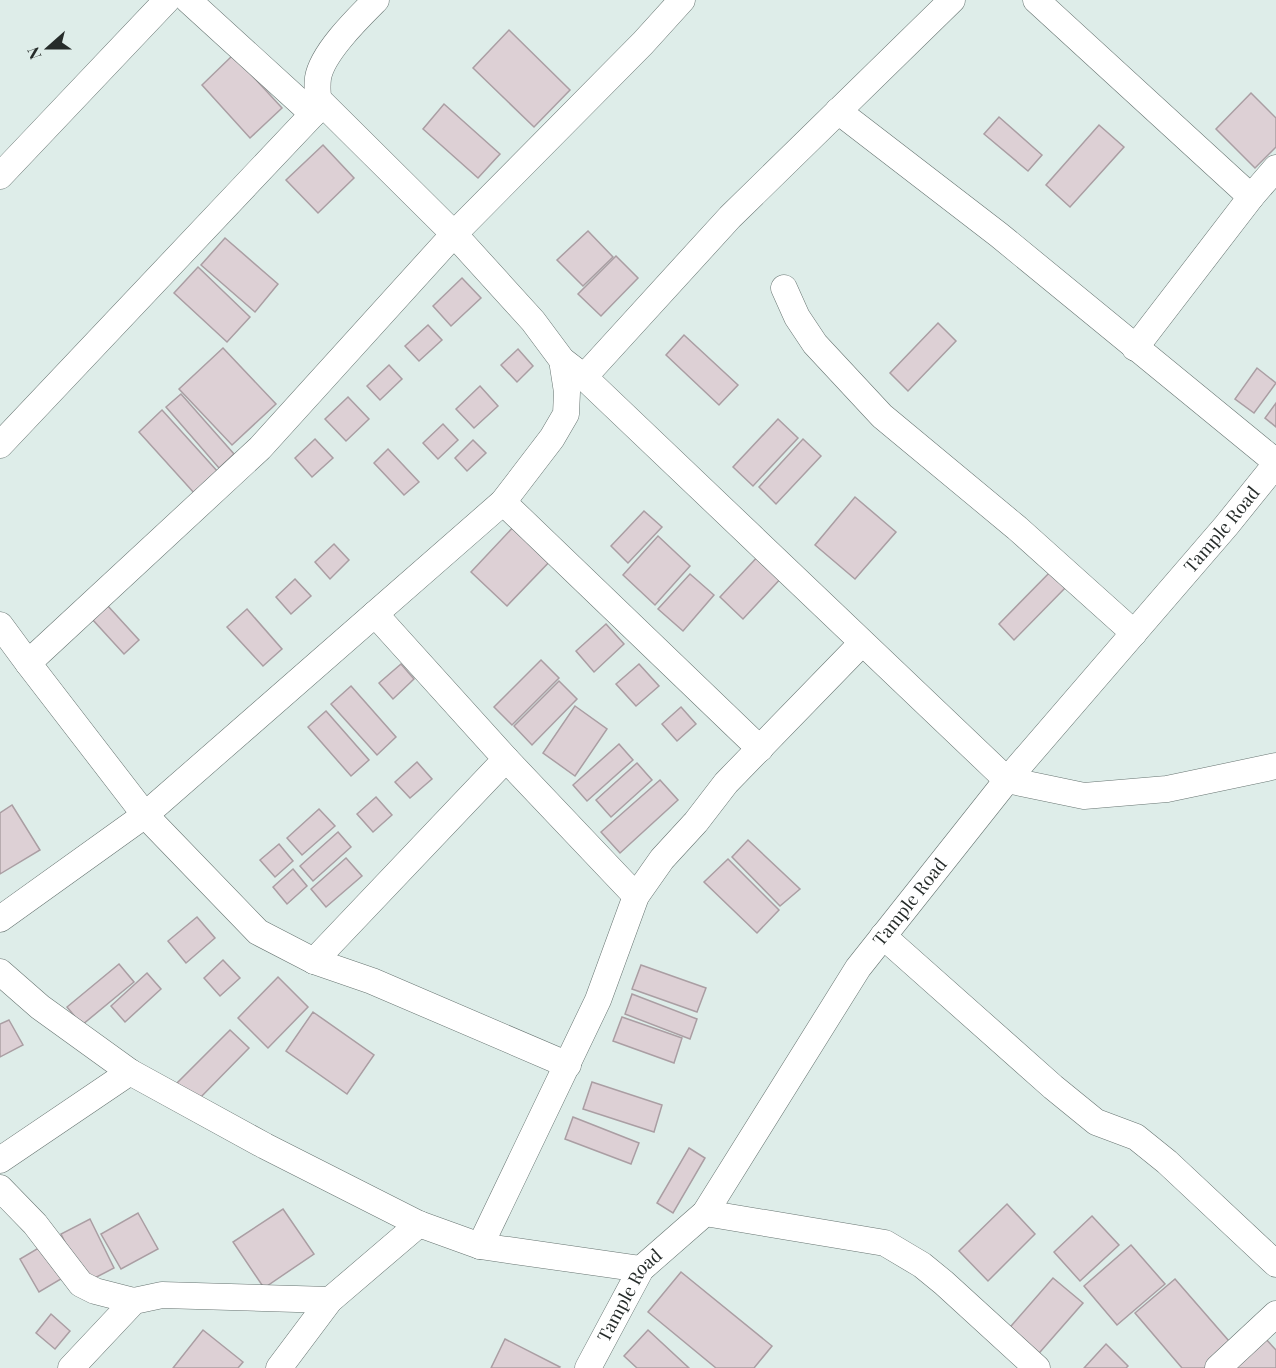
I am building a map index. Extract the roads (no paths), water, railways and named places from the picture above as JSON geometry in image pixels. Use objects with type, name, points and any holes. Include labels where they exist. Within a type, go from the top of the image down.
[{"type":"street","points":[[0,176],[167,0]]},
{"type":"street","points":[[188,0],[316,107],[454,234],[533,321],[562,360],[584,377],[1007,780],[1084,796],[1167,789],[1276,766]]},
{"type":"street","points":[[0,445],[316,107],[318,77],[330,52],[352,23],[375,0]]},
{"type":"street","points":[[28,663],[260,448],[454,234],[643,43],[682,0]]},
{"type":"street","points":[[584,377],[730,217],[952,0]]},
{"type":"street","points":[[1036,0],[1251,197]]},
{"type":"street","points":[[838,111],[999,235],[1276,463]]},
{"type":"street","points":[[1135,348],[1276,168]]},
{"type":"street","points":[[784,288],[797,317],[814,344],[882,416],[1017,528],[1134,633]]},
{"type":"street","points":[[0,919],[145,815],[503,502],[552,438],[566,414],[567,392],[562,360]]},
{"type":"street","name":"Tample Road","points":[[588,1368],[641,1269],[705,1213],[858,968],[1007,780],[1226,526],[1276,463]]},
{"type":"street","points":[[503,502],[760,749]]},
{"type":"street","points":[[375,614],[506,759],[636,896]]},
{"type":"street","points":[[0,625],[145,815],[258,932],[314,961],[372,981],[568,1065]]},
{"type":"street","points":[[480,1246],[598,1000],[636,896],[662,859],[696,822],[726,783],[862,643]]},
{"type":"street","points":[[314,961],[506,759]]},
{"type":"street","points":[[883,936],[1053,1087],[1096,1122],[1136,1137],[1167,1162],[1276,1264]]},
{"type":"street","points":[[0,972],[40,1007],[130,1072],[265,1146],[419,1224],[480,1246],[641,1269]]},
{"type":"street","points":[[0,1160],[130,1072]]},
{"type":"street","points":[[0,1188],[35,1224],[81,1284],[95,1291],[134,1301],[162,1295],[330,1300]]},
{"type":"street","points":[[705,1213],[885,1243],[922,1265],[944,1283],[1037,1368]]},
{"type":"street","points":[[279,1368],[330,1300],[419,1224]]},
{"type":"street","points":[[71,1368],[134,1301]]},
{"type":"street","points":[[1218,1368],[1276,1314]]}]
